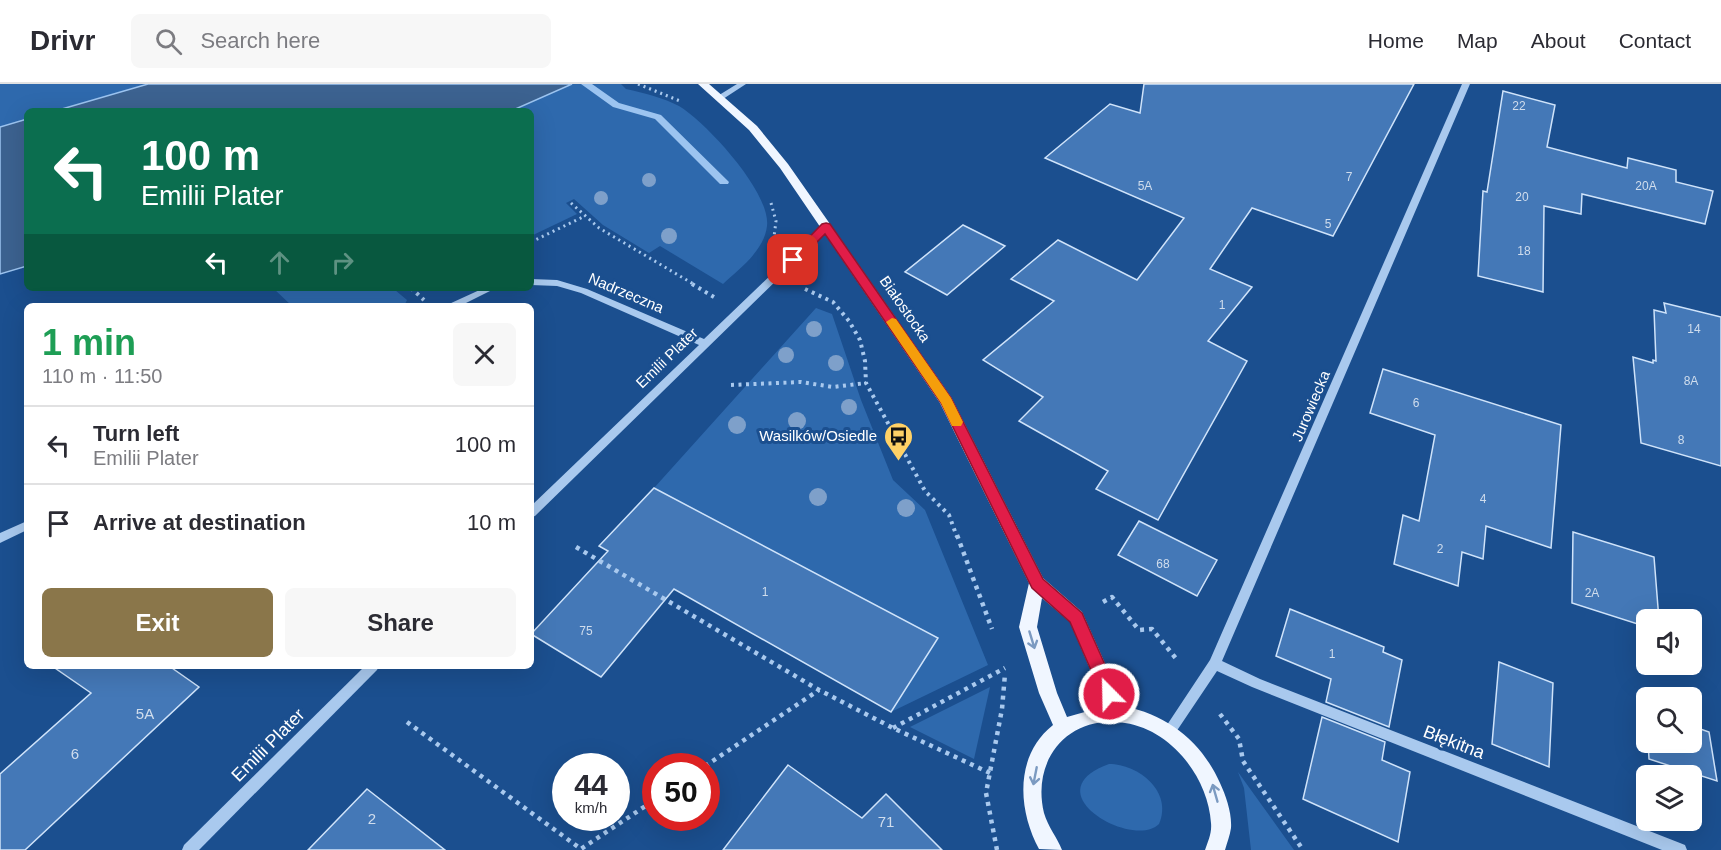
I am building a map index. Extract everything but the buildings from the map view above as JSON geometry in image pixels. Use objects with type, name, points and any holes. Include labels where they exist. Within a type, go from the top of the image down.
[{"type":"main road","name":"Białostocka","points":[[703,84],[753,128],[784,166],[946,401],[1037,583],[1076,617],[1118,713]]},
{"type":"main road","points":[[1037,583],[1028,627],[1048,693],[1063,728]]},
{"type":"main road","points":[[1052,850],[1034,814],[1032,780],[1042,750],[1063,728],[1088,716],[1118,713],[1144,719],[1169,731],[1197,756],[1216,790],[1222,826],[1215,850]]},
{"type":"street","points":[[720,98],[742,84]]},
{"type":"street","name":"Jurowiecka","points":[[1169,731],[1215,664],[1466,84]]},
{"type":"street","name":"Emilii Plater","points":[[534,510],[826,227]]},
{"type":"street","name":"Nadrzeczna","points":[[534,282],[557,283],[584,291],[706,344]]},
{"type":"street","points":[[459,303],[485,291]]},
{"type":"street","points":[[0,538],[24,526]]},
{"type":"street","name":"Błękitna","points":[[1215,664],[1256,683],[1680,850]]},
{"type":"street","name":"Emilii Plater","points":[[189,850],[370,669]]},
{"type":"path","points":[[638,84],[681,102]]},
{"type":"path","points":[[765,194],[771,203],[776,221],[774,236],[754,267],[833,302],[844,315],[860,340],[865,361],[866,383],[925,491],[949,515],[993,631]]},
{"type":"path","points":[[571,204],[598,228],[720,300]]},
{"type":"path","points":[[534,241],[585,216]]},
{"type":"path","points":[[414,291],[427,303]]},
{"type":"path","points":[[731,385],[801,382],[833,387],[866,383]]},
{"type":"path","points":[[576,547],[819,690],[893,728],[990,773]]},
{"type":"path","points":[[997,850],[986,793],[1002,708],[1005,668],[1002,658]]},
{"type":"path","points":[[893,728],[1005,668]]},
{"type":"path","points":[[720,756],[819,690]]},
{"type":"path","points":[[407,722],[581,849],[642,808]]},
{"type":"shaded area","points":[[0,84],[148,84],[65,108],[24,108],[24,120],[0,127]]},
{"type":"shaded area","points":[[148,84],[572,84],[518,108],[65,108]]},
{"type":"shaded area","points":[[572,84],[621,84],[626,89],[654,96],[679,106],[705,127],[720,143],[735,160],[759,196],[766,212],[767,226],[761,243],[744,265],[723,284],[660,246],[649,253],[603,225],[574,199],[566,203],[577,214],[534,235],[534,108],[518,108]]},
{"type":"shaded area","points":[[24,120],[24,267],[0,274],[0,127]]},
{"type":"shaded area","points":[[276,291],[396,291],[407,300],[406,303],[289,303]]},
{"type":"shaded area","points":[[816,308],[832,314],[861,400],[893,480],[925,510],[988,665],[891,712],[937,638],[654,488]]},
{"type":"shaded area","points":[[990,687],[974,759],[910,727]]},
{"type":"shaded area","points":[[1109,764],[1131,769],[1150,782],[1161,801],[1162,812],[1159,824],[1146,830],[1129,830],[1111,824],[1095,814],[1084,802],[1080,789],[1088,776]]},
{"type":"shaded area","points":[[1238,772],[1294,850],[1251,850],[1244,788]]},
{"type":"waterway","points":[[586,84],[616,105],[658,117],[724,182]]},
{"type":"slow traffic","points":[[892,322],[946,401],[957,422]]},
{"type":"place","name":"Wasilków/Osiedle","points":[[898,462]]},
{"type":"route","points":[[793,260],[826,227],[946,401],[1037,583],[1076,617],[1109,694]]}]
